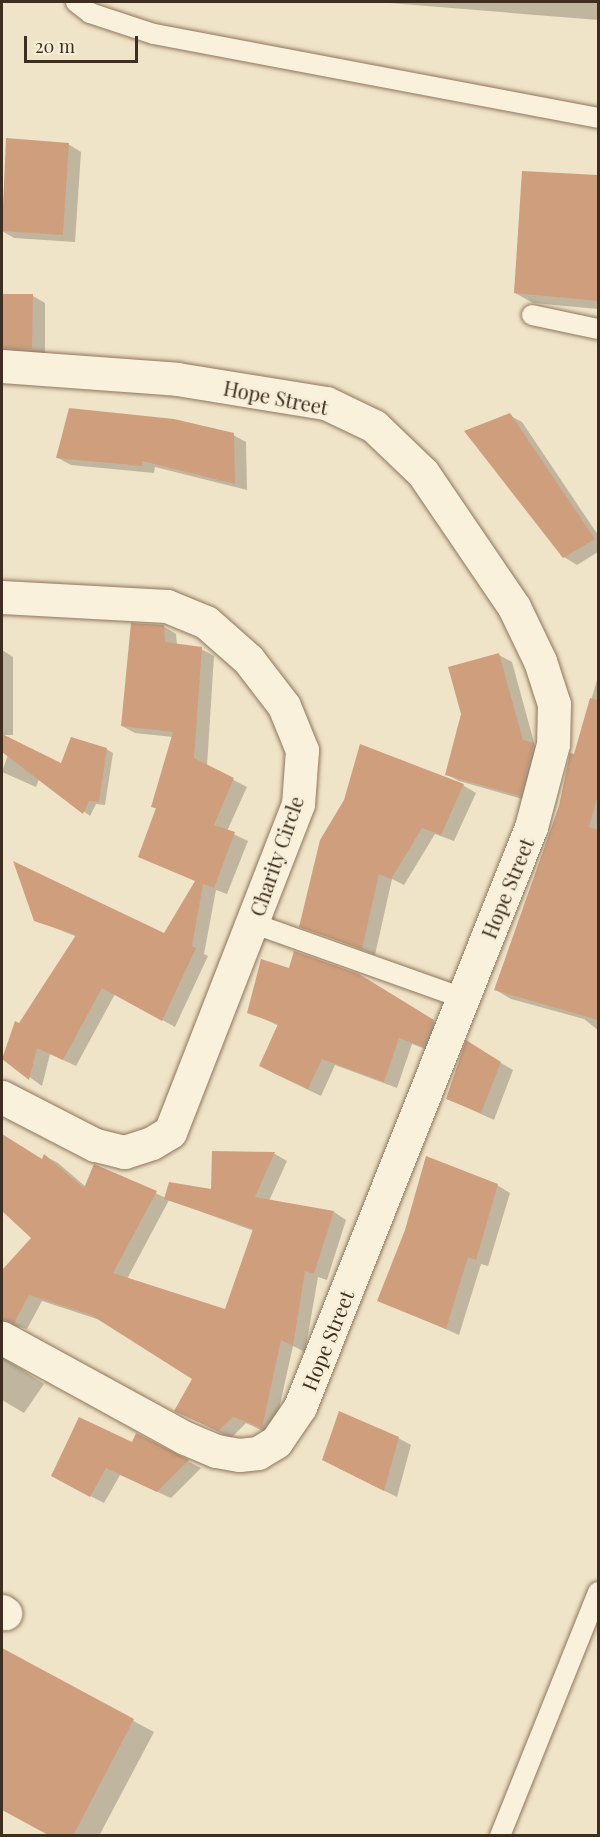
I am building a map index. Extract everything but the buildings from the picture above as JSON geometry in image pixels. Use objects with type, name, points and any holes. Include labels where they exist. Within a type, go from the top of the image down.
[{"type":"street","name":"Hope Street","points":[[2,366],[177,379],[326,403],[374,426],[423,473],[514,608],[540,661],[554,704],[553,744],[531,827],[300,1407],[276,1442],[258,1453],[238,1455],[216,1451],[185,1438],[2,1338]]},
{"type":"street","name":"Charity Circle","points":[[2,597],[167,606],[206,622],[255,669],[284,706],[302,750],[298,804],[170,1132],[152,1143],[124,1152],[95,1145],[2,1097]]},
{"type":"lane","points":[[76,2],[90,13],[154,34],[598,118]]},
{"type":"lane","points":[[532,315],[598,329]]},
{"type":"lane","points":[[252,923],[464,998]]},
{"type":"lane","points":[[500,1836],[598,1592]]}]
